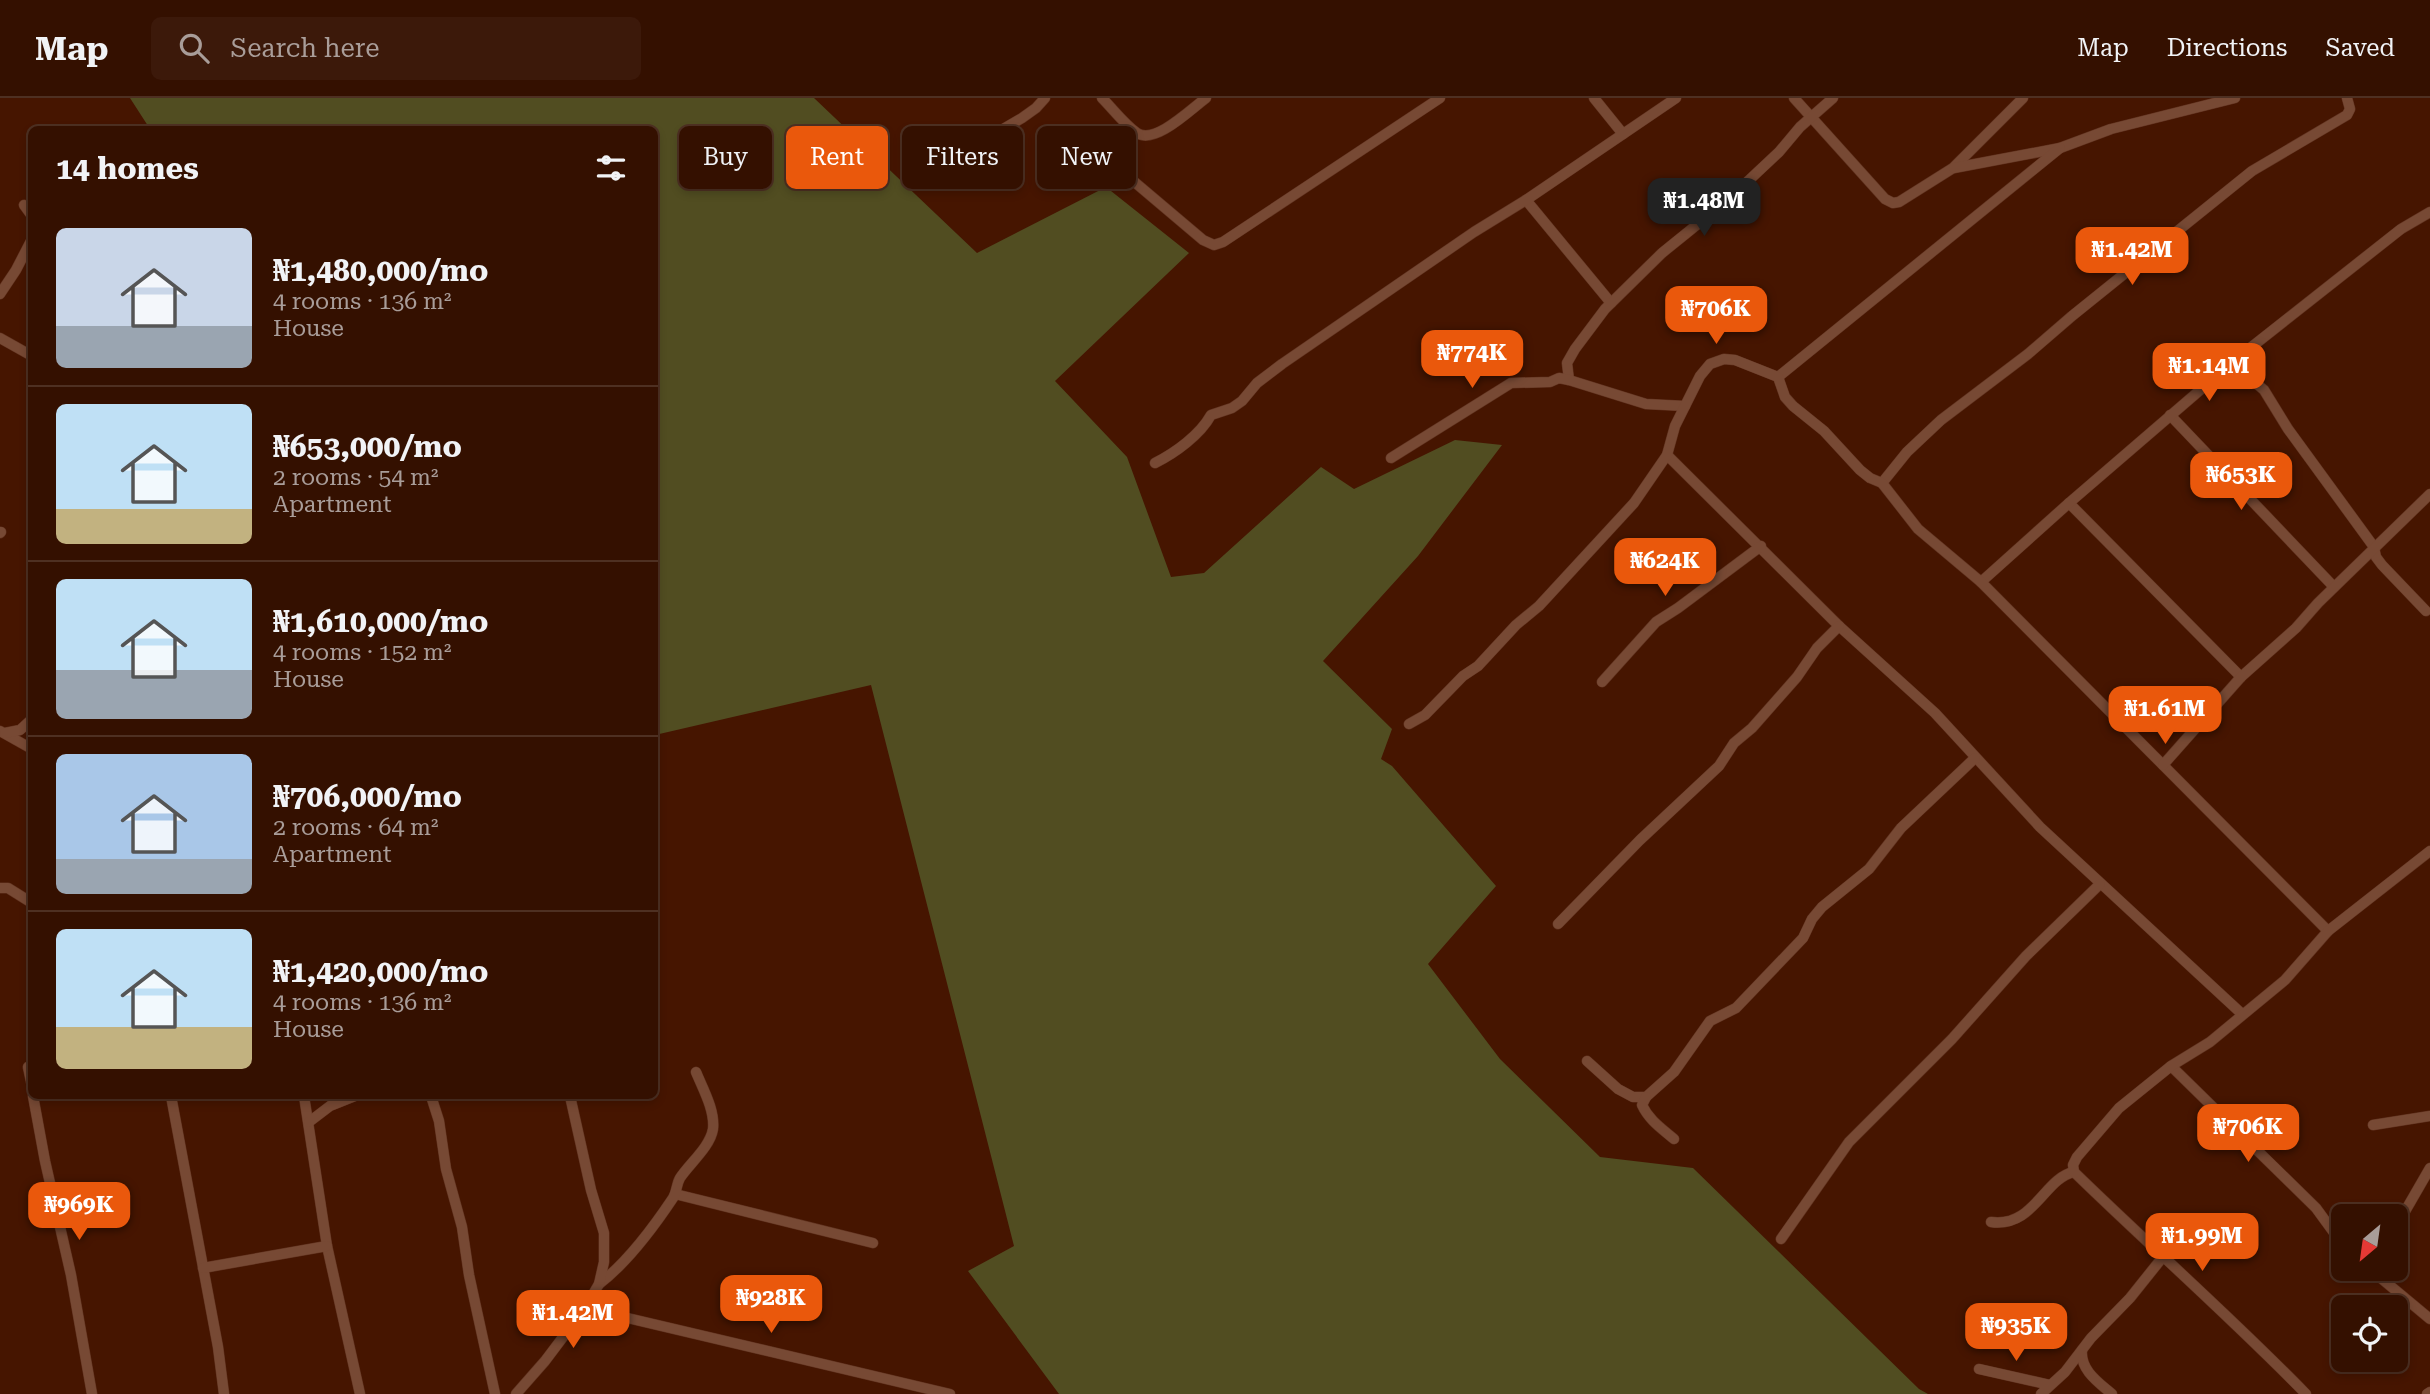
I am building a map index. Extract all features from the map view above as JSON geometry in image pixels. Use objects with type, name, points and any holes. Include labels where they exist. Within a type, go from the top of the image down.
[{"type":"street","points":[[1008,126],[1045,98]]},
{"type":"street","points":[[1102,98],[1136,132],[1149,136],[1159,133],[1206,98]]},
{"type":"street","points":[[1136,183],[1203,240],[1214,245],[1223,242],[1440,98]]},
{"type":"street","points":[[1594,98],[1623,134]]},
{"type":"street","points":[[1155,463],[1169,456],[1205,426],[1211,415],[1232,408],[1242,401],[1257,383],[1282,364],[1676,98]]},
{"type":"street","points":[[1794,98],[1885,199],[1893,202],[1899,202],[1954,168],[2023,98]]},
{"type":"street","points":[[1569,380],[1567,363],[1574,349],[1611,303],[1662,254],[1730,198],[1779,152],[1800,127],[1833,98]]},
{"type":"street","points":[[1954,168],[2060,148],[2111,129],[2235,98]]},
{"type":"street","points":[[1882,483],[1907,452],[1941,420],[2028,354],[2252,171],[2347,115],[2350,109],[2347,98]]},
{"type":"street","points":[[1778,377],[2060,148]]},
{"type":"street","points":[[1526,200],[1611,303]]},
{"type":"street","points":[[24,205],[28,210]]},
{"type":"street","points":[[1981,582],[2068,503],[2235,360],[2401,229],[2430,212]]},
{"type":"street","points":[[0,293],[28,247]]},
{"type":"street","points":[[0,338],[28,354]]},
{"type":"street","points":[[1409,723],[1425,715],[1570,576],[1634,503],[1667,455],[1675,426],[1700,376],[1710,364],[1735,360],[1778,377],[1785,397],[1793,406],[1824,431],[1860,470],[1882,483],[1918,529],[1981,582],[2328,931]]},
{"type":"street","points":[[2235,360],[2245,374],[2264,390],[2288,429],[2374,547],[2376,557],[2382,565],[2426,611]]},
{"type":"street","points":[[1391,458],[1511,383],[1550,382],[1559,378],[1646,404],[1685,406]]},
{"type":"street","points":[[2170,415],[2334,587]]},
{"type":"street","points":[[1667,455],[1839,626],[1935,713],[2040,827],[2242,1014]]},
{"type":"street","points":[[2163,765],[2241,677],[2296,628],[2374,547],[2430,494]]},
{"type":"street","points":[[2068,503],[2241,677]]},
{"type":"street","points":[[1602,682],[1656,622],[1761,546]]},
{"type":"street","points":[[1558,924],[1640,840],[1719,766],[1734,743],[1752,728],[1797,677],[1816,648],[1839,626]]},
{"type":"street","points":[[1,732],[20,730],[28,723]]},
{"type":"street","points":[[1,732],[28,747]]},
{"type":"street","points":[[1674,1139],[1651,1121],[1645,1112],[1642,1105],[1646,1097],[1674,1072],[1710,1021],[1736,1008],[1803,938],[1812,919],[1822,907],[1869,869],[1901,828],[1975,758]]},
{"type":"street","points":[[2306,1394],[2248,1335],[2162,1258],[2074,1172],[2073,1165],[2119,1108],[2171,1066],[2210,1042],[2285,980],[2328,931],[2430,851]]},
{"type":"street","points":[[1781,1239],[1849,1142],[1952,1039],[2026,956],[2100,884]]},
{"type":"street","points":[[0,888],[8,888],[28,901]]},
{"type":"street","points":[[1587,1061],[1618,1089],[1633,1097],[1646,1097]]},
{"type":"street","points":[[2171,1066],[2316,1208],[2331,1229]]},
{"type":"street","points":[[516,1394],[545,1362],[600,1284],[615,1272],[675,1194],[679,1180],[710,1138],[713,1130],[709,1104],[696,1072]]},
{"type":"street","points":[[34,1099],[71,1275],[92,1394]]},
{"type":"street","points":[[172,1099],[218,1347],[224,1394]]},
{"type":"street","points":[[305,1099],[327,1246],[360,1394]]},
{"type":"street","points":[[309,1122],[330,1105],[347,1099]]},
{"type":"street","points":[[433,1099],[446,1169],[463,1227],[469,1275],[495,1394]]},
{"type":"street","points":[[571,1099],[591,1190],[604,1233],[604,1262],[600,1284]]},
{"type":"street","points":[[2372,1125],[2430,1116]]},
{"type":"street","points":[[2408,1206],[2430,1168]]},
{"type":"street","points":[[1991,1222],[2015,1220],[2063,1176],[2074,1172]]},
{"type":"street","points":[[675,1194],[873,1243]]},
{"type":"street","points":[[203,1268],[327,1246]]},
{"type":"street","points":[[2041,1394],[2066,1372],[2162,1258]]},
{"type":"street","points":[[2385,1281],[2430,1319]]},
{"type":"street","points":[[585,1308],[950,1394]]},
{"type":"street","points":[[2082,1350],[2081,1360],[2086,1370],[2112,1394]]},
{"type":"street","points":[[1979,1369],[2050,1385]]},
{"type":"shaded area","points":[[130,98],[814,98],[843,126],[786,126],[786,189],[888,189],[888,168],[902,182],[902,189],[910,189],[977,253],[1102,189],[1109,189],[1189,253],[1055,381],[1127,457],[1171,577],[1204,573],[1321,467],[1354,489],[1455,440],[1502,445],[1418,556],[1323,661],[1392,729],[1381,759],[1392,766],[1496,886],[1428,964],[1500,1059],[1600,1157],[1693,1168],[1919,1389],[1928,1394],[1059,1394],[968,1271],[1014,1246],[871,685],[658,734],[658,126],[148,126]]}]
